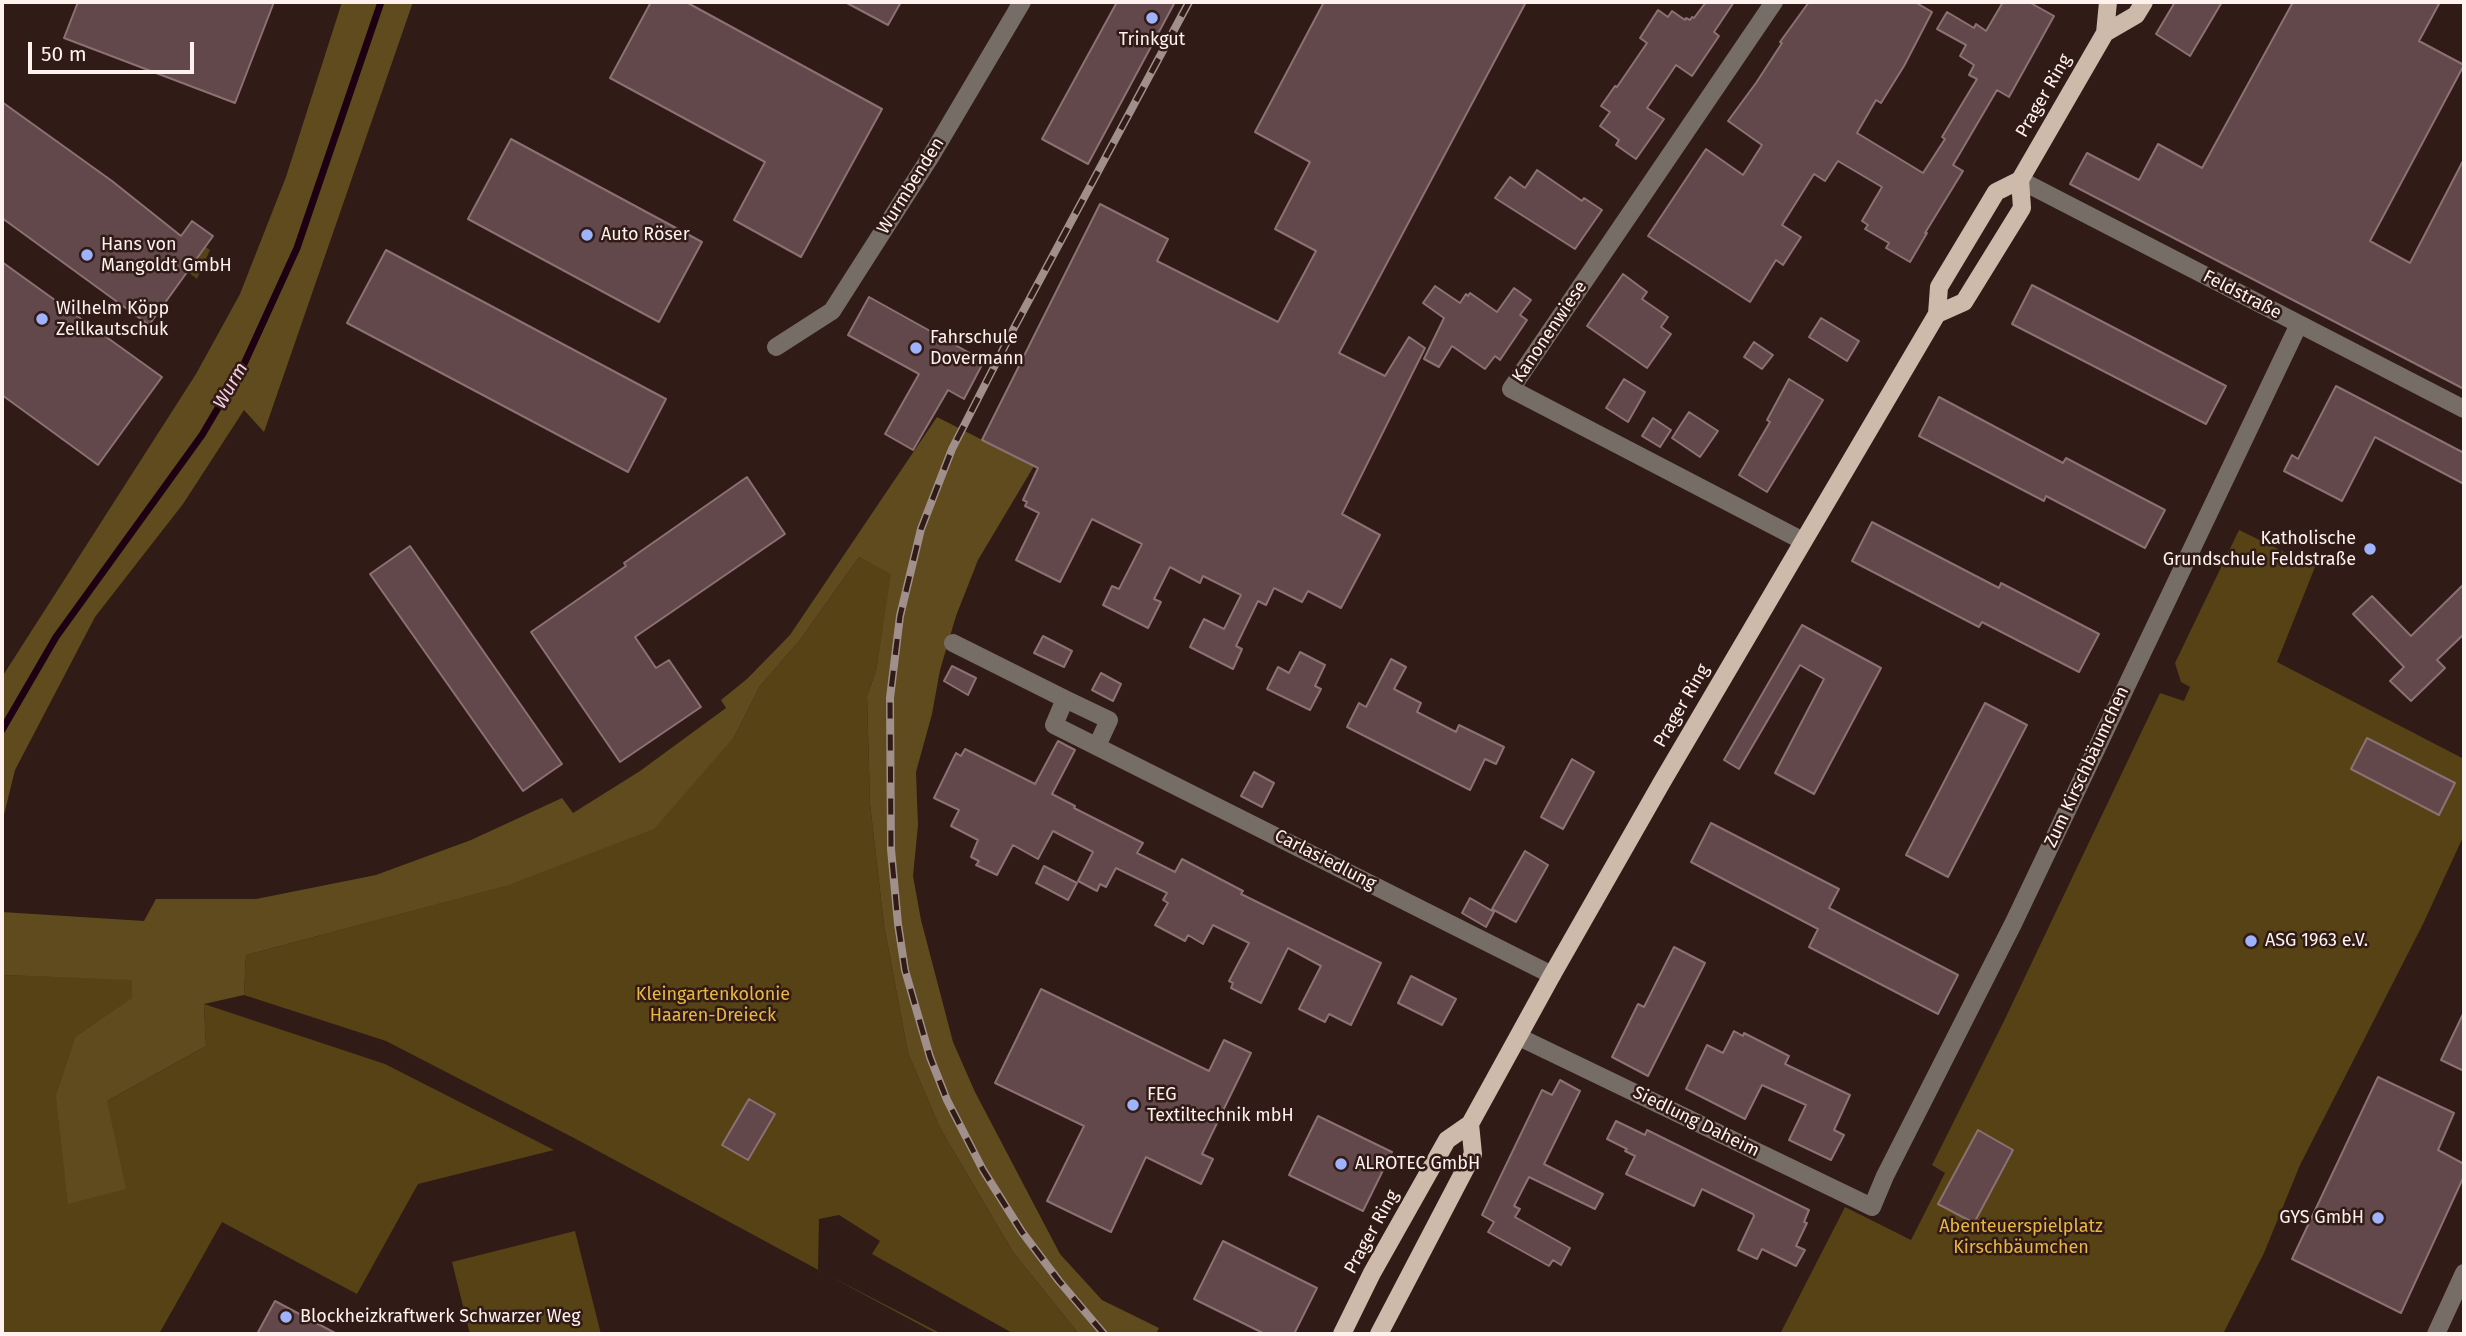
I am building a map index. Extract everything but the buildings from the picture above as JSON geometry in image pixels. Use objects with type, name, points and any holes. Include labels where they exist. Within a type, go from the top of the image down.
[{"type":"main road","name":"Prager Ring","points":[[1937,314],[1964,302],[2022,208],[2020,180],[2105,33],[2108,2]]},
{"type":"main road","name":"Prager Ring","points":[[2105,33],[2136,15],[2144,2]]},
{"type":"main road","name":"Prager Ring","points":[[1342,1334],[1372,1273],[1447,1140],[1470,1124],[1552,975],[1937,314],[1939,287],[1996,191],[2020,180]]},
{"type":"main road","points":[[1379,1334],[1473,1154],[1470,1124]]},
{"type":"street","name":"Wurmbenden","points":[[776,347],[832,311],[931,156],[1022,2]]},
{"type":"street","name":"Kanonenwiese","points":[[1774,2],[1511,389],[1804,541]]},
{"type":"street","name":"Feldstraße","points":[[2020,180],[2464,409]]},
{"type":"street","name":"Zum Kirschbäumchen","points":[[1872,1208],[1885,1176],[2014,924],[2298,324]]},
{"type":"street","points":[[953,643],[1109,720],[1097,746]]},
{"type":"street","name":"Carlasiedlung","points":[[1065,699],[1054,725],[1552,975]]},
{"type":"street","name":"Siedlung Daheim","points":[[1519,1037],[1872,1208]]},
{"type":"street","points":[[2436,1334],[2464,1273]]},
{"type":"green space","points":[[206,247],[210,250],[197,279],[188,272]]},
{"type":"green space","name":"Abenteuerspielplatz Kirschbäumchen","points":[[2239,530],[2315,567],[2277,662],[2464,759],[2464,835],[2423,924],[2300,1165],[2264,1253],[2223,1334],[1780,1334],[1845,1207],[1911,1240],[1945,1173],[1932,1165],[2004,1021],[2160,693],[2184,701],[2190,687],[2181,682],[2175,663]]},
{"type":"green space","name":"Kleingartenkolonie Haaren-Dreieck","points":[[859,557],[892,573],[876,671],[867,696],[870,804],[884,925],[908,1053],[940,1128],[1013,1252],[1079,1334],[1014,1334],[872,1254],[880,1241],[839,1215],[819,1219],[818,1270],[574,1138],[386,1041],[244,995],[246,955],[505,886],[734,737],[760,686],[800,640]]},
{"type":"green space","points":[[2,975],[132,979],[133,998],[76,1036],[107,1101],[206,1046],[204,1004],[385,1064],[554,1150],[418,1184],[357,1294],[222,1222],[159,1334],[2,1334]]},
{"type":"green space","points":[[575,1231],[601,1334],[470,1334],[452,1262]]},
{"type":"green space","points":[[829,1275],[942,1334],[937,1334]]},
{"type":"shaded area","points":[[342,2],[413,2],[264,432],[244,410],[183,504],[95,617],[15,770],[2,823],[2,677],[196,374],[240,294],[286,177]]},
{"type":"shaded area","points":[[937,417],[1034,466],[978,560],[956,616],[940,670],[932,714],[916,772],[918,825],[913,876],[921,920],[953,1042],[975,1092],[1060,1254],[1102,1300],[1159,1328],[1156,1334],[1079,1334],[1013,1252],[940,1128],[908,1053],[884,925],[870,804],[867,696],[876,671],[891,574],[859,557],[800,640],[760,686],[734,737],[654,829],[506,886],[246,955],[244,995],[204,1004],[206,1046],[107,1101],[126,1189],[68,1204],[56,1096],[76,1036],[132,998],[132,980],[2,975],[2,912],[144,921],[156,899],[256,899],[376,875],[471,840],[562,798],[573,813],[640,771],[726,708],[721,700],[747,679],[790,635]]},
{"type":"waterway","name":"Wurm","points":[[2,730],[56,637],[202,435],[244,364],[297,248],[381,2]]},
{"type":"railway","points":[[1104,1334],[1022,1232],[983,1170],[947,1100],[930,1057],[905,970],[898,924],[891,849],[890,698],[900,616],[921,529],[952,449],[1189,2]]},
{"type":"place","name":"Trinkgut","points":[[1152,18]]},
{"type":"place","name":"Auto Röser","points":[[587,235]]},
{"type":"place","name":"Hans von Mangoldt GmbH","points":[[87,255]]},
{"type":"place","name":"Wilhelm Köpp Zellkautschuk","points":[[42,319]]},
{"type":"place","name":"Fahrschule Dovermann","points":[[916,348]]},
{"type":"place","name":"Katholische Grundschule Feldstraße","points":[[2370,549]]},
{"type":"place","name":"ASG 1963 e.V.","points":[[2251,941]]},
{"type":"place","name":"FEG Textiltechnik mbH","points":[[1133,1105]]},
{"type":"place","name":"ALROTEC GmbH","points":[[1341,1164]]},
{"type":"place","name":"GYS GmbH","points":[[2378,1218]]},
{"type":"place","name":"Blockheizkraftwerk Schwarzer Weg","points":[[286,1317]]}]
